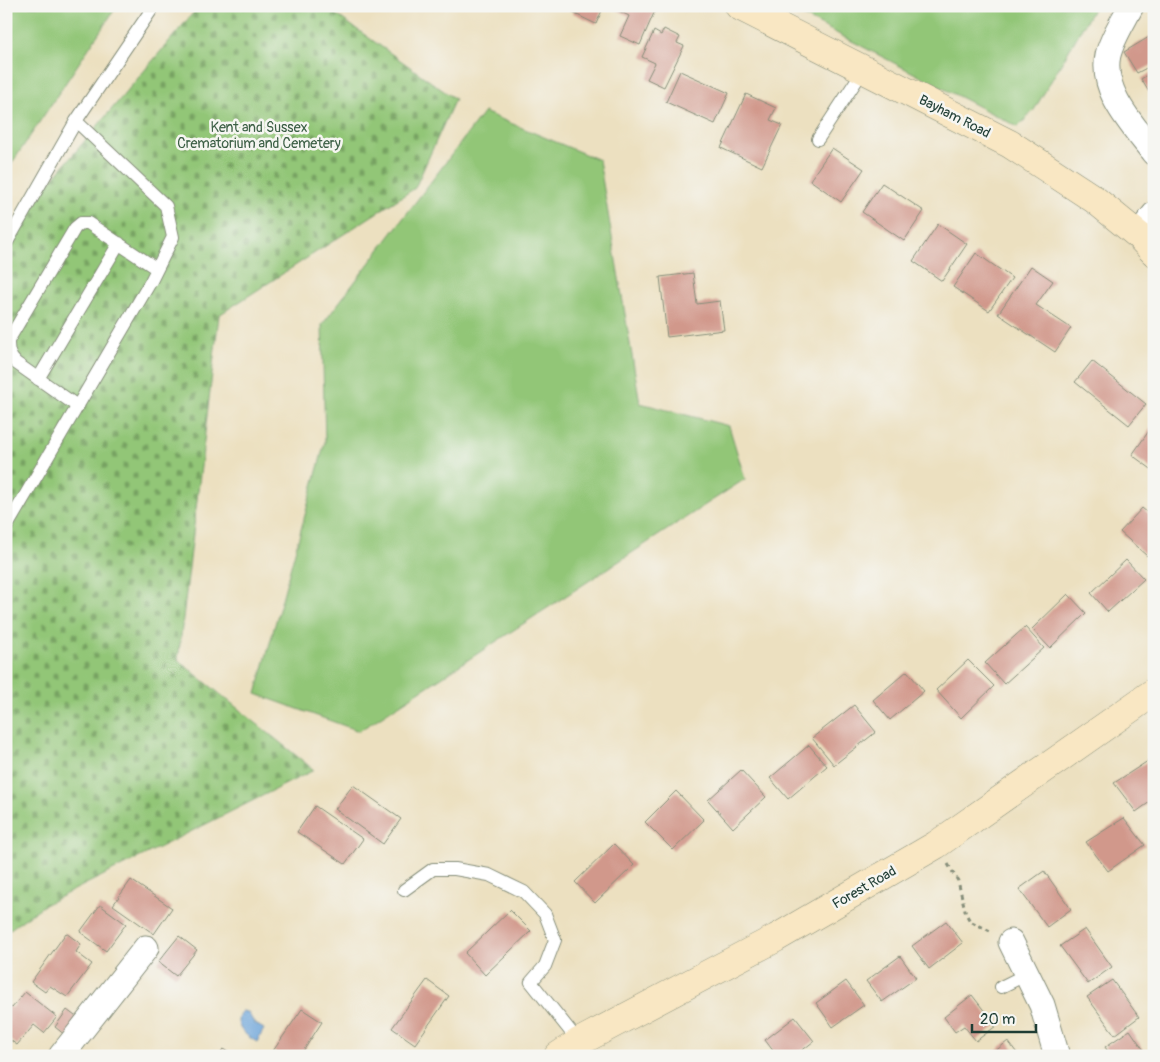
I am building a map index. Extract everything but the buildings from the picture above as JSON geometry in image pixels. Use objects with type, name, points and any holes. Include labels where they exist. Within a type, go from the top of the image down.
[{"type":"street","name":"Bayham Road","points":[[739,6],[1010,144],[1148,234]]},
{"type":"street","points":[[1131,6],[1108,55],[1108,77],[1116,100],[1154,153]]},
{"type":"street","name":"Forest Road","points":[[569,1049],[776,938],[936,845],[1154,692]]},
{"type":"street","points":[[1012,942],[1042,1005],[1057,1056]]},
{"type":"street","points":[[61,1056],[146,948]]},
{"type":"lane","points":[[6,244],[76,121],[154,6]]},
{"type":"lane","points":[[818,139],[864,69]]},
{"type":"lane","points":[[6,528],[157,269],[173,237],[166,206],[76,121]]},
{"type":"lane","points":[[77,406],[10,358],[8,341],[75,228],[81,223],[88,223],[157,269]]},
{"type":"lane","points":[[38,379],[118,243]]},
{"type":"lane","points":[[404,890],[433,869],[454,869],[489,875],[524,892],[545,914],[555,940],[545,966],[531,982],[569,1049]]},
{"type":"lane","points":[[1001,987],[1027,974]]},
{"type":"path","points":[[936,845],[958,881],[966,914],[970,921],[1012,942]]},
{"type":"green space","points":[[6,6],[117,6],[6,172]]},
{"type":"green space","name":"Kent and Sussex Crematorium and Cemetery","points":[[199,6],[324,6],[455,99],[415,188],[219,315],[178,660],[314,770],[44,905],[6,932],[6,234]]},
{"type":"green space","points":[[784,6],[1095,6],[1034,110],[1018,127]]},
{"type":"green space","points":[[484,112],[599,160],[640,403],[729,426],[745,479],[359,731],[256,694],[325,442],[322,325]]},
{"type":"water","points":[[242,1011],[248,1012],[254,1023],[264,1029],[257,1042],[244,1033],[239,1025],[239,1016]]}]
